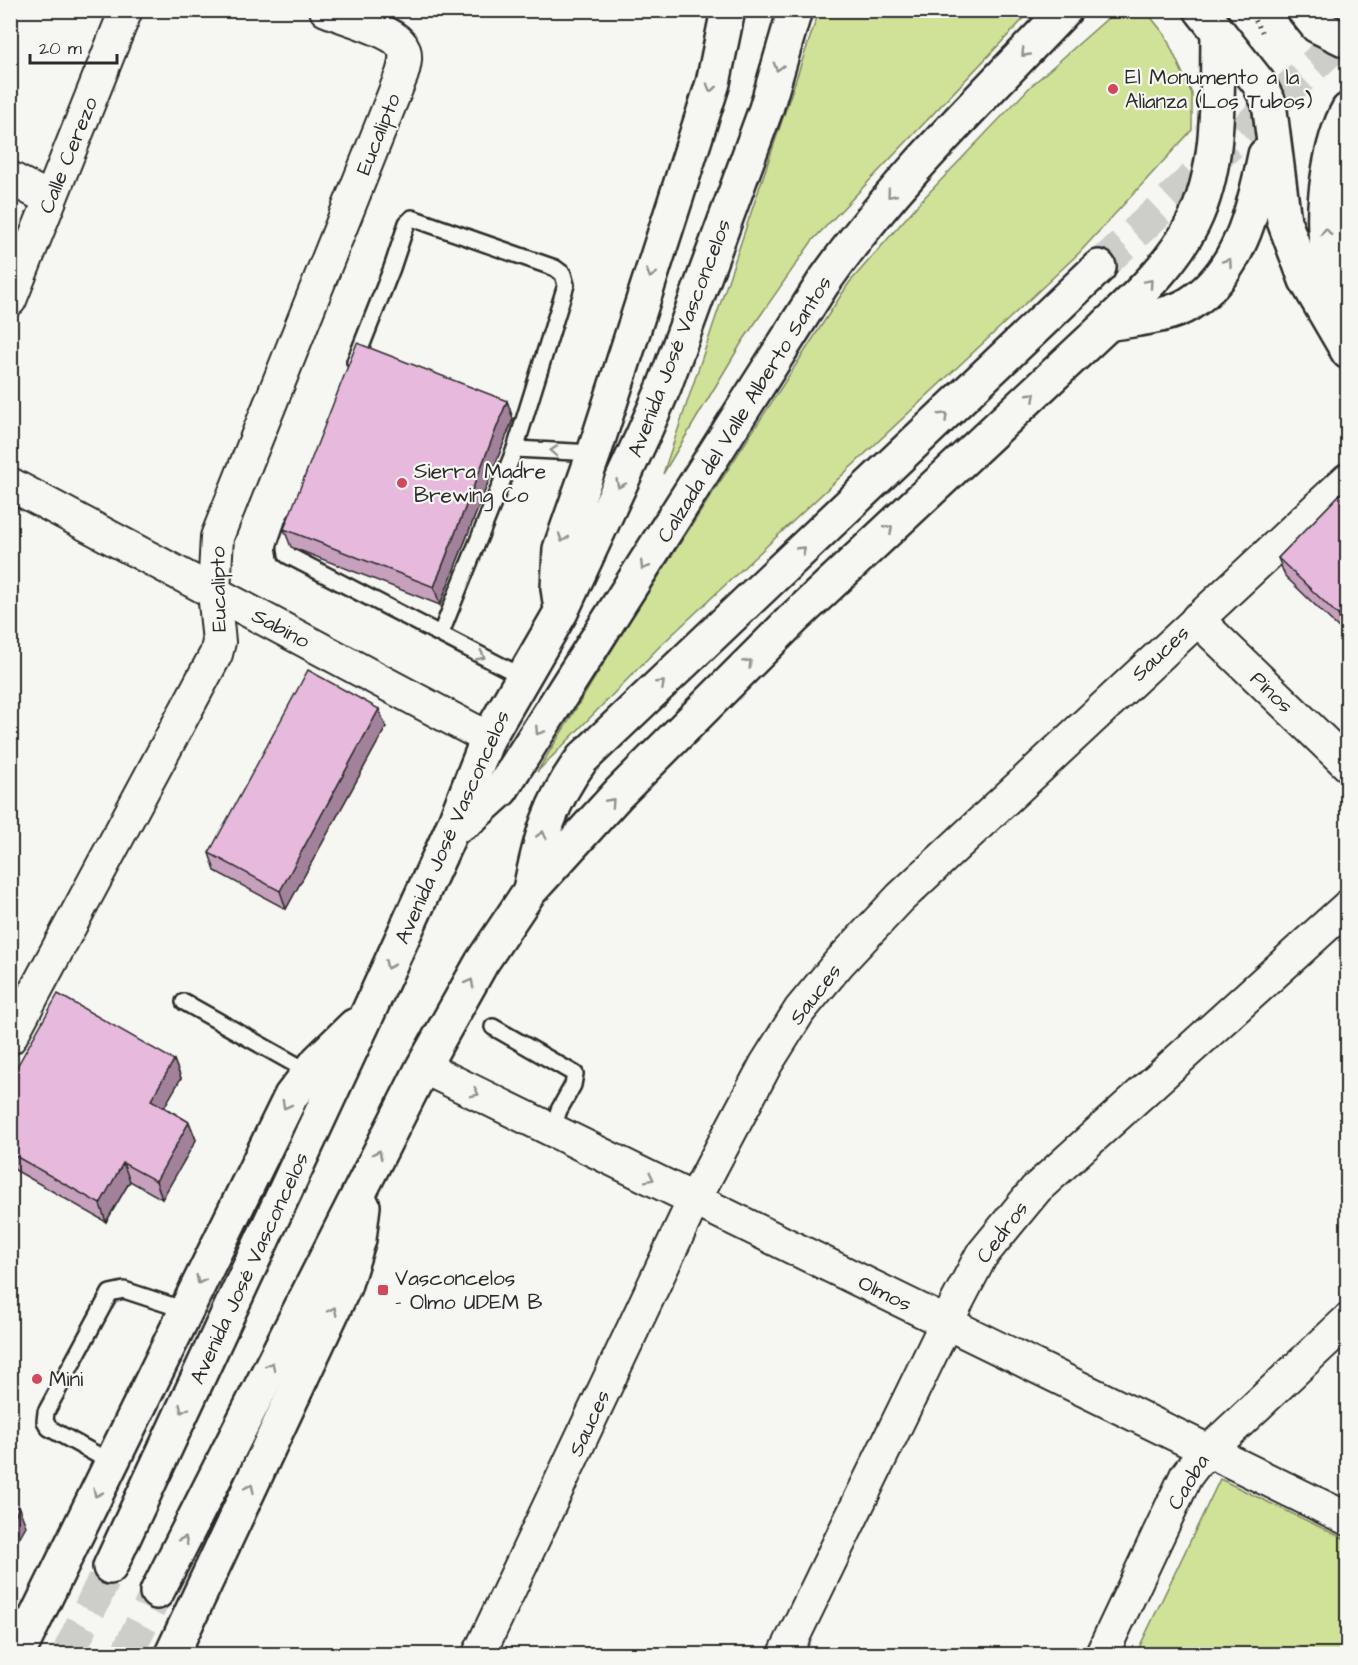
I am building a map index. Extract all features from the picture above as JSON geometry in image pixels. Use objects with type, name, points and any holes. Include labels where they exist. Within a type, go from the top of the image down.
[{"type":"main road","points":[[561,612],[558,588],[560,549],[594,453],[712,83],[728,10]]},
{"type":"main road","name":"Avenida José Vasconcelos","points":[[110,1567],[452,829],[488,738],[561,612],[664,387],[766,109],[795,10]]},
{"type":"main road","name":"Calzada del Valle Alberto Santos","points":[[452,829],[469,819],[501,790],[823,283],[861,229],[898,185],[1065,10]]},
{"type":"main road","points":[[1304,10],[1317,26],[1347,41]]},
{"type":"main road","points":[[1209,22],[1258,82],[1269,103],[1284,221],[1306,280],[1347,352]]},
{"type":"main road","points":[[157,1592],[423,1067],[482,962],[529,892],[619,793],[793,619],[1145,289],[1172,256],[1193,224],[1200,204],[1217,120],[1209,22]]},
{"type":"main road","points":[[1347,110],[1338,128],[1332,150],[1326,244],[1339,288],[1347,352]]},
{"type":"main road","points":[[1108,324],[1169,312],[1188,305],[1207,290],[1235,252],[1255,207],[1272,123]]},
{"type":"main road","points":[[529,892],[543,830],[564,783],[582,759],[1099,267]]},
{"type":"main road","points":[[18,1654],[21,1619],[112,1463],[291,1096],[309,1072],[367,1015]]},
{"type":"main road","points":[[171,1654],[345,1287],[359,1239],[364,1183]]},
{"type":"street","name":"Calle Cerezo","points":[[10,300],[126,10]]},
{"type":"street","name":"Eucalipto","points":[[10,1038],[216,654],[219,642],[214,592],[217,537],[402,74],[405,52],[401,43],[390,36],[326,10]]},
{"type":"street","points":[[10,178],[50,199]]},
{"type":"street","name":"Sauces","points":[[479,1654],[694,1200],[766,1064],[800,1011],[839,963],[900,898],[1347,479]]},
{"type":"street","name":"Sabino","points":[[10,484],[488,738]]},
{"type":"street","name":"Pinos","points":[[1197,619],[1347,765]]},
{"type":"street","name":"Cedros","points":[[785,1654],[981,1256],[1036,1189],[1347,906]]},
{"type":"street","name":"Olmos","points":[[423,1067],[1347,1519]]},
{"type":"street","name":"Caoba","points":[[1102,1654],[1186,1476],[1206,1450],[1347,1320]]},
{"type":"lane","points":[[351,373],[407,223],[412,218],[555,268],[563,274],[566,285],[515,449],[441,633]]},
{"type":"lane","points":[[515,449],[594,453]]},
{"type":"lane","points":[[302,504],[286,548],[287,555],[523,677]]},
{"type":"lane","points":[[184,1002],[309,1072]]},
{"type":"lane","points":[[493,1027],[574,1071],[576,1078],[559,1110],[552,1131]]},
{"type":"lane","points":[[112,1463],[49,1428],[45,1421],[46,1413],[110,1293],[124,1290],[185,1310]]},
{"type":"green space","points":[[819,11],[1031,11],[812,241],[742,342],[663,474]]},
{"type":"green space","points":[[1116,11],[1146,11],[1165,35],[1192,94],[1192,130],[1079,253],[659,647],[537,772],[631,619],[849,283],[921,201],[1031,86]]},
{"type":"green space","points":[[1220,1479],[1347,1540],[1347,1654],[1136,1654]]},
{"type":"building","points":[[1347,140],[1347,175],[1341,177]]},
{"type":"building","name":"Sierra Madre Brewing Co","points":[[357,343],[507,401],[434,587],[284,529]]},
{"type":"building","points":[[1347,487],[1347,607],[1338,615],[1278,558]]},
{"type":"building","points":[[308,670],[379,709],[280,891],[209,853]]},
{"type":"building","points":[[58,994],[174,1060],[151,1100],[189,1122],[156,1181],[123,1163],[100,1204],[10,1153],[10,1079]]},
{"type":"building","points":[[10,1503],[19,1508],[10,1524]]},
{"type":"tunnel","points":[[1099,267],[1348,33]]},
{"type":"tunnel","points":[[68,1654],[110,1567]]},
{"type":"tunnel","points":[[127,1654],[157,1592]]},
{"type":"place","name":"El Monumento a la Alianza (Los Tubos)","points":[[1113,89]]},
{"type":"place","name":"Sierra Madre Brewing Co","points":[[402,483]]},
{"type":"place","name":"Vasconcelos - Olmo UDEM B","points":[[383,1290]]},
{"type":"place","name":"Mini","points":[[37,1379]]}]
